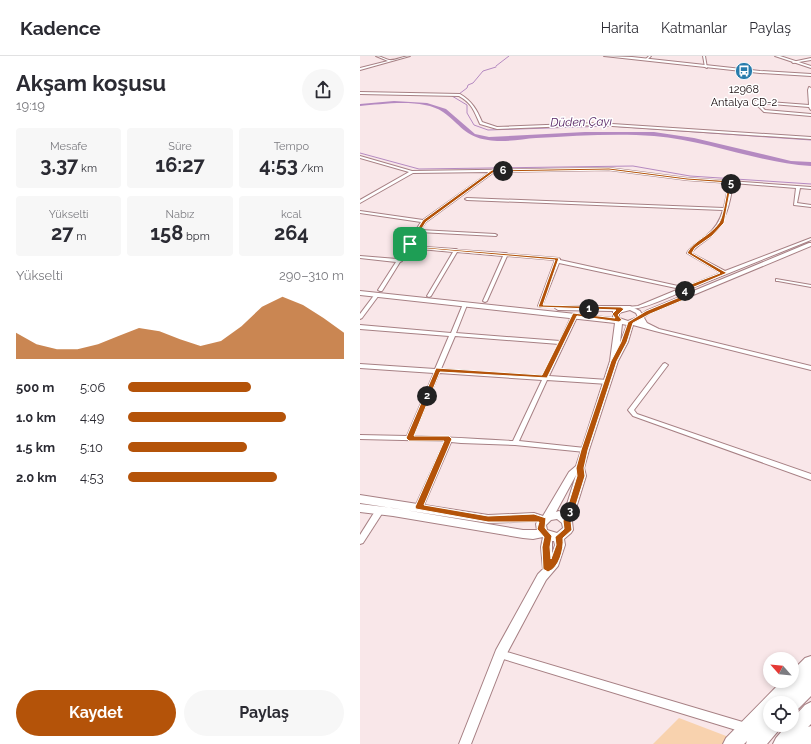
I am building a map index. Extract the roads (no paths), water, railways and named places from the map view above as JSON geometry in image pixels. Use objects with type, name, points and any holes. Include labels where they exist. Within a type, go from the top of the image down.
[{"type":"highway","points":[[779,696],[811,664]]},
{"type":"highway","points":[[799,696],[811,684]]},
{"type":"highway","points":[[782,744],[811,711]]},
{"type":"highway","points":[[732,744],[763,712]]},
{"type":"highway","points":[[755,744],[766,732]]},
{"type":"highway","points":[[804,744],[811,735]]},
{"type":"street","points":[[377,56],[392,61]]},
{"type":"street","points":[[360,69],[409,56]]},
{"type":"street","points":[[606,56],[649,57],[706,67],[781,74],[811,75]]},
{"type":"street","points":[[704,56],[706,67]]},
{"type":"street","points":[[777,56],[811,67]]},
{"type":"street","points":[[781,56],[794,62],[811,59]]},
{"type":"street","points":[[810,88],[808,90],[810,106],[811,115],[764,111],[755,102],[810,106]]},
{"type":"street","points":[[360,93],[447,93],[459,95],[468,98],[473,103],[481,124],[497,128],[597,124],[811,138]]},
{"type":"street","points":[[360,157],[412,172],[609,169],[687,179],[811,188]]},
{"type":"street","points":[[360,163],[367,160]]},
{"type":"street","points":[[360,198],[407,171]]},
{"type":"street","points":[[360,317],[400,261],[419,232],[424,221],[494,171]]},
{"type":"street","points":[[360,202],[412,172]]},
{"type":"street","points":[[724,273],[689,253],[693,247],[710,235],[722,223],[731,182]]},
{"type":"street","points":[[798,187],[795,204],[811,206]]},
{"type":"street","points":[[467,199],[725,209]]},
{"type":"street","points":[[360,212],[424,221]]},
{"type":"street","points":[[419,232],[495,235]]},
{"type":"street","points":[[360,293],[429,296],[540,306],[621,309],[639,307],[811,238]]},
{"type":"street","points":[[614,361],[624,342],[631,322],[648,312],[811,244]]},
{"type":"street","points":[[408,247],[558,259],[557,261],[682,289],[691,294]]},
{"type":"street","points":[[429,296],[456,250]]},
{"type":"street","points":[[485,301],[506,254]]},
{"type":"street","points":[[360,257],[400,261]]},
{"type":"street","points":[[540,306],[557,261]]},
{"type":"street","points":[[778,280],[811,286]]},
{"type":"street","points":[[360,288],[378,293],[465,305],[575,314],[631,322],[656,330],[811,368]]},
{"type":"street","points":[[409,438],[465,305]]},
{"type":"street","points":[[629,308],[637,311],[644,324],[656,330]]},
{"type":"street","points":[[360,508],[523,534],[559,537],[568,530],[567,521],[581,476],[580,468],[614,361],[619,320],[615,314],[621,309]]},
{"type":"street","points":[[515,443],[544,377],[575,314]]},
{"type":"street","points":[[360,327],[561,343]]},
{"type":"street","points":[[665,365],[631,410],[635,415],[811,477]]},
{"type":"street","points":[[360,366],[608,382]]},
{"type":"street","points":[[360,438],[449,439],[461,441],[515,443],[585,450]]},
{"type":"street","points":[[419,507],[449,439]]},
{"type":"street","points":[[548,569],[546,535],[541,529],[572,474],[580,468]]},
{"type":"street","points":[[360,500],[419,507],[488,519],[534,517],[546,518],[559,515],[567,521]]},
{"type":"street","points":[[360,541],[380,510]]},
{"type":"street","points":[[465,744],[500,654],[548,569],[554,563],[560,545],[559,537]]},
{"type":"street","points":[[500,654],[747,728]]},
{"type":"waterway","points":[[496,66],[509,56]]},
{"type":"waterway","points":[[459,94],[467,88],[468,85],[473,83],[483,71],[496,67]]},
{"type":"waterway","points":[[452,96],[467,105],[467,113],[474,125],[488,130],[610,126],[811,140]]},
{"type":"waterway","name":"Düden Çayı","points":[[360,105],[394,102],[427,104],[444,110],[473,135],[489,139],[585,134],[654,134],[694,140],[791,163],[811,164]]},
{"type":"waterway","points":[[360,153],[419,169],[633,166],[690,176],[811,184]]},
{"type":"place","name":"12968 Antalya CD-2","points":[[744,71]]}]
